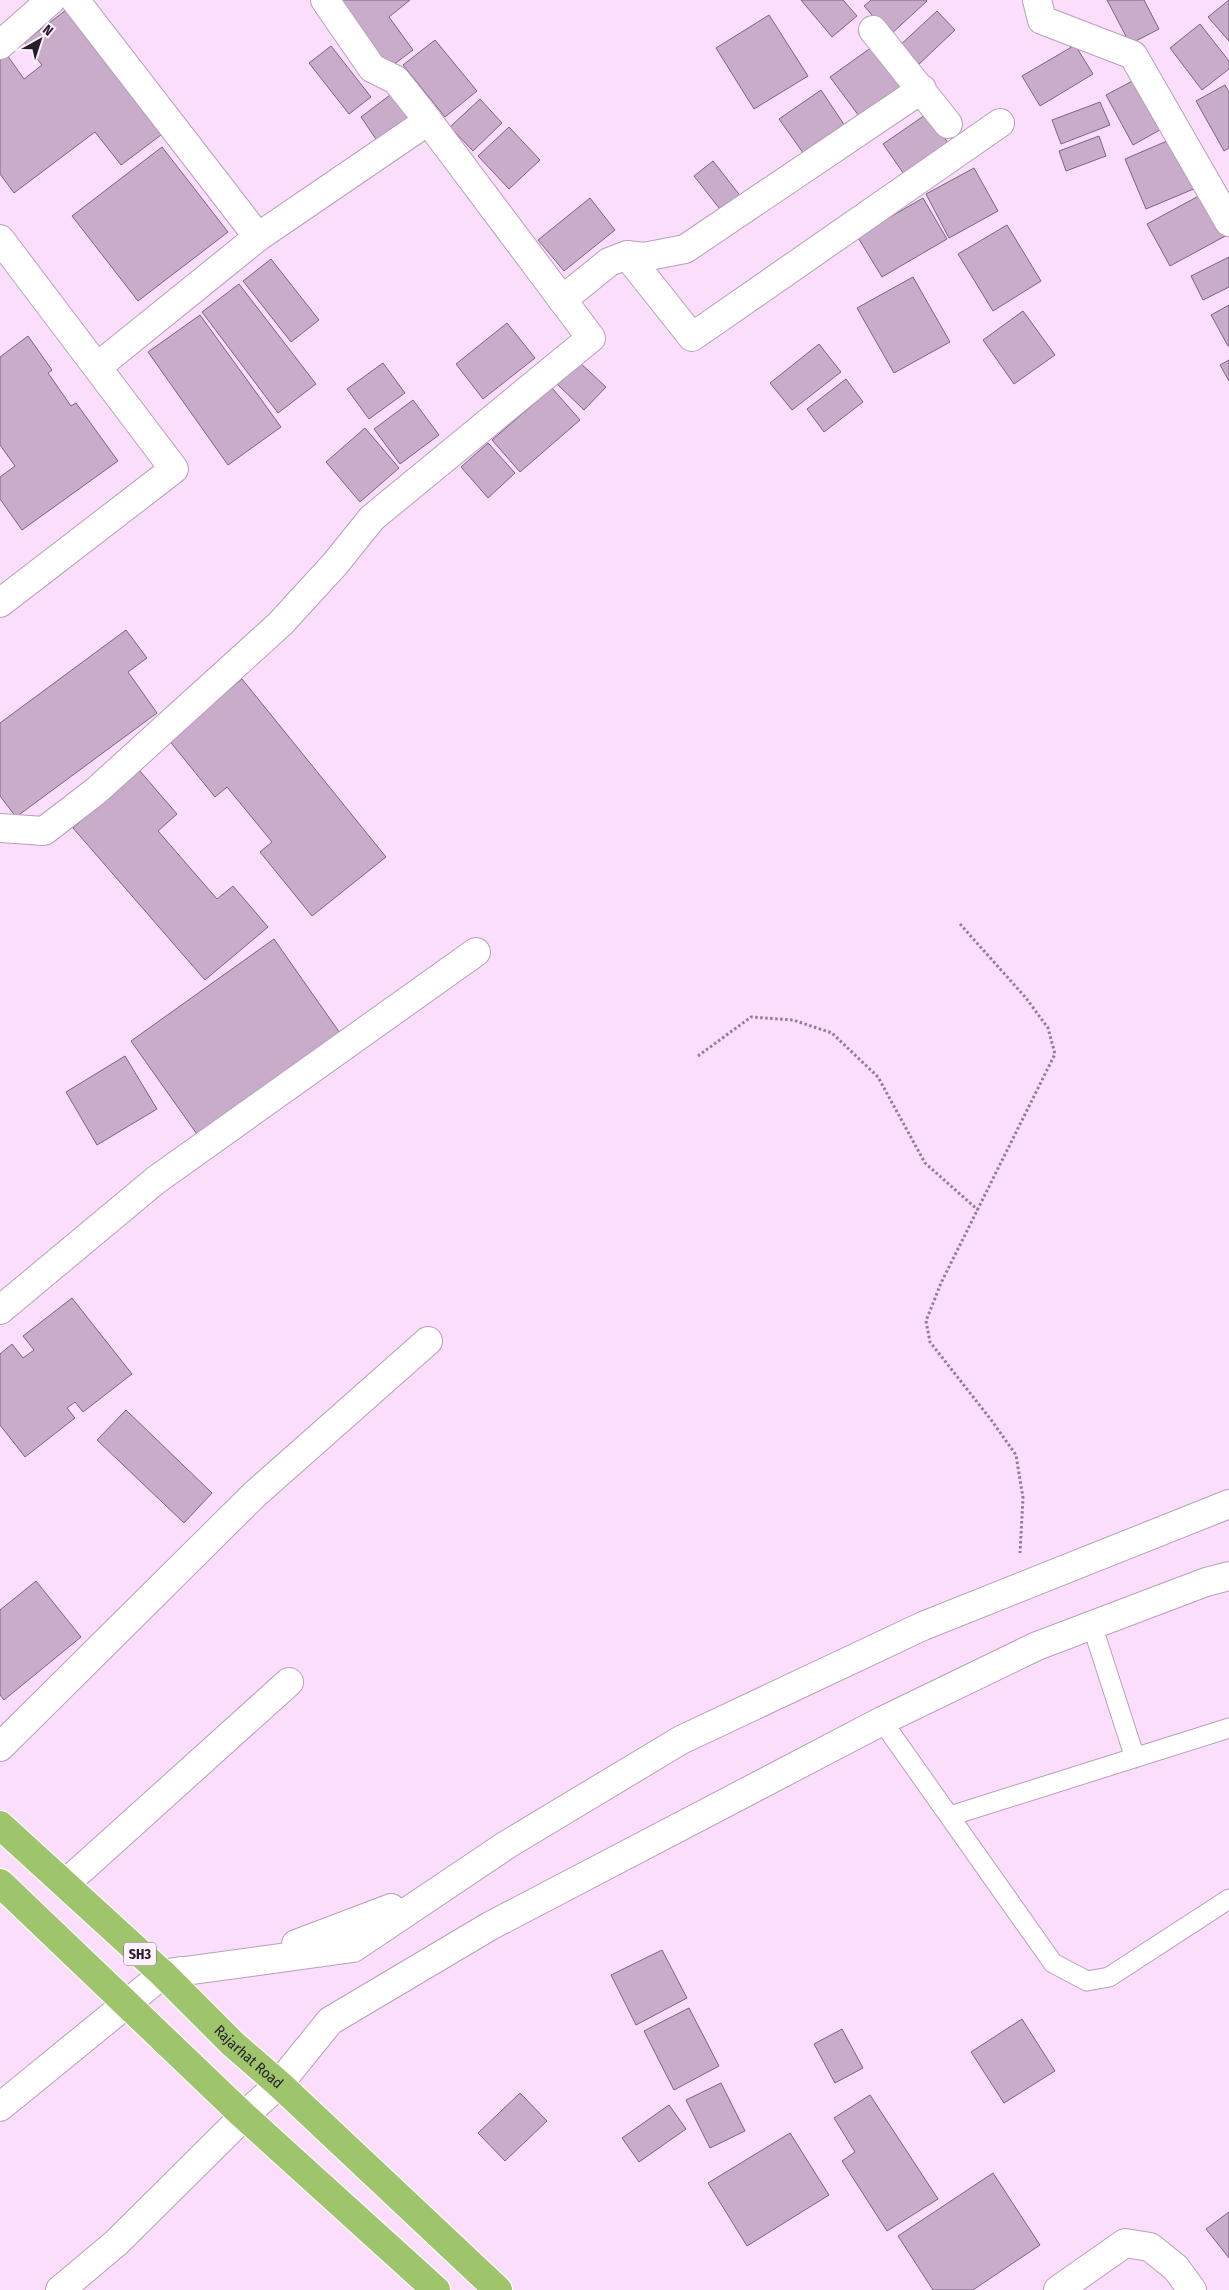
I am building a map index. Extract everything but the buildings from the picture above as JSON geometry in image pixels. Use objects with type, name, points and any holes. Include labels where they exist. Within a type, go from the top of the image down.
[{"type":"main road","name":"Rajarhat Road","points":[[0,1824],[163,1974],[233,2044],[280,2084],[498,2290]]},
{"type":"main road","points":[[0,1883],[244,2116],[436,2290]]},
{"type":"street","points":[[0,45],[51,0]]},
{"type":"street","points":[[74,0],[258,237]]},
{"type":"street","points":[[0,828],[44,831],[96,791],[280,624],[335,564],[372,518],[591,338],[396,80],[372,68],[325,0]]},
{"type":"street","points":[[1037,0],[1042,20],[1133,55],[1229,222]]},
{"type":"street","points":[[873,30],[922,89],[948,124]]},
{"type":"street","points":[[562,300],[609,262],[627,255],[644,257],[685,249],[922,89]]},
{"type":"street","points":[[97,366],[258,237],[428,121]]},
{"type":"street","points":[[627,255],[692,337],[1000,123]]},
{"type":"street","points":[[0,239],[174,469],[0,603]]},
{"type":"street","points":[[0,1310],[156,1180],[476,952]]},
{"type":"street","points":[[0,1748],[255,1494],[428,1341]]},
{"type":"street","points":[[0,2107],[163,1974],[353,1948],[539,1825],[681,1740],[923,1626],[1229,1504]]},
{"type":"street","points":[[60,2290],[116,2244],[244,2116],[280,2084],[330,2021],[490,1926],[882,1721],[1037,1646],[1206,1582],[1229,1576]]},
{"type":"street","points":[[65,1884],[289,1682]]},
{"type":"street","points":[[1058,2290],[1125,2243],[1150,2247],[1176,2268],[1192,2290]]},
{"type":"lane","points":[[1092,1624],[1135,1758]]},
{"type":"lane","points":[[882,1721],[1053,1963],[1087,1981],[1109,1977],[1229,1899]]},
{"type":"lane","points":[[950,1816],[1229,1728]]},
{"type":"path","points":[[960,924],[1026,998],[1048,1028],[1055,1054],[941,1283],[926,1321],[930,1342],[992,1421],[1016,1456],[1023,1498],[1018,1588]]},
{"type":"path","points":[[698,1056],[751,1017],[793,1020],[832,1033],[878,1077],[925,1163],[978,1210]]}]
